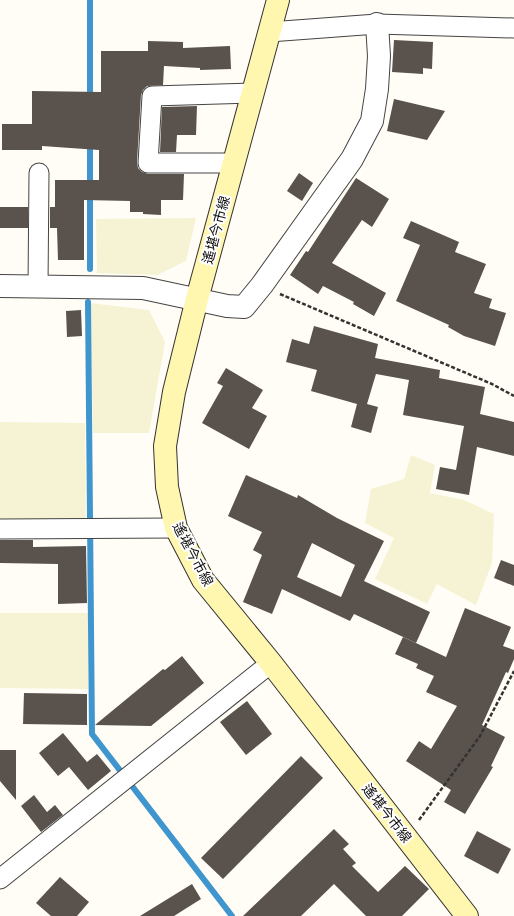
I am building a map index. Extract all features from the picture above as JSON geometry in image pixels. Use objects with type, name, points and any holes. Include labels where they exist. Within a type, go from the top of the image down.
[{"type":"main road","name":"遙堪今市線","points":[[278,0],[197,299],[174,392],[165,446],[167,487],[176,528],[203,580],[271,663],[466,916]]},
{"type":"street","points":[[271,28],[377,24],[514,28]]},
{"type":"street","points":[[0,286],[143,288],[227,306],[244,307],[262,286],[352,159],[372,121],[377,89],[379,56],[377,24]]},
{"type":"street","points":[[234,163],[148,163],[152,96],[253,93]]},
{"type":"street","points":[[38,287],[40,173]]},
{"type":"street","points":[[0,529],[176,528]]},
{"type":"street","points":[[0,879],[271,663]]},
{"type":"path","points":[[262,286],[492,384],[514,396]]},
{"type":"path","points":[[406,838],[480,736],[514,671]]},
{"type":"shaded area","points":[[196,218],[186,261],[157,275],[97,273],[96,219]]},
{"type":"shaded area","points":[[90,303],[149,310],[165,342],[149,433],[93,433]]},
{"type":"shaded area","points":[[0,422],[85,423],[86,532],[0,529]]},
{"type":"shaded area","points":[[411,455],[435,465],[430,493],[464,500],[494,514],[492,563],[476,605],[437,584],[427,604],[375,579],[394,538],[365,523],[371,489],[404,479]]},
{"type":"shaded area","points":[[0,613],[88,613],[88,689],[0,688]]},
{"type":"building","points":[[394,40],[433,42],[432,69],[423,68],[423,74],[392,72]]},
{"type":"building","points":[[148,41],[183,42],[183,48],[230,46],[231,69],[200,70],[200,68],[164,66],[163,85],[147,86],[141,95],[137,162],[138,168],[142,172],[148,174],[184,174],[183,200],[161,200],[161,215],[143,214],[143,212],[130,212],[130,201],[84,200],[84,260],[58,260],[57,228],[50,228],[50,207],[55,207],[55,180],[99,180],[99,150],[42,146],[42,150],[2,150],[2,124],[32,124],[32,91],[101,92],[101,51],[148,51]]},
{"type":"building","points":[[394,99],[445,111],[427,140],[387,131]]},
{"type":"building","points":[[197,106],[196,135],[177,135],[176,152],[160,152],[162,107]]},
{"type":"building","points":[[299,173],[313,183],[302,201],[287,191]]},
{"type":"building","points":[[356,178],[389,199],[372,227],[362,220],[332,263],[386,293],[374,316],[353,304],[354,302],[323,286],[318,294],[290,275],[306,251],[308,252]]},
{"type":"building","points":[[0,207],[28,207],[28,228],[0,228]]},
{"type":"building","points":[[411,221],[459,242],[455,252],[486,264],[474,293],[492,299],[489,308],[506,313],[495,346],[464,336],[448,327],[449,325],[396,301],[420,245],[403,238]]},
{"type":"building","points":[[81,310],[82,336],[67,337],[66,311]]},
{"type":"building","points":[[314,326],[378,344],[375,358],[440,370],[439,378],[485,387],[480,414],[514,422],[514,456],[477,447],[469,495],[436,489],[440,467],[456,470],[464,426],[403,415],[409,380],[376,374],[367,404],[378,407],[371,433],[351,427],[357,404],[311,391],[317,370],[286,362],[292,339],[309,344]]},
{"type":"building","points":[[226,368],[263,390],[252,408],[267,416],[249,449],[202,423],[223,386],[217,383]]},
{"type":"building","points":[[246,475],[297,498],[298,495],[337,518],[384,541],[364,581],[430,612],[416,643],[354,614],[350,621],[282,589],[272,614],[243,602],[262,555],[253,550],[262,532],[228,516]],"holes":[[[312,543],[355,565],[341,597],[297,577]]]},
{"type":"building","points":[[0,540],[33,540],[33,547],[86,546],[87,603],[58,604],[58,564],[0,563]]},
{"type":"building","points":[[501,560],[514,565],[514,586],[494,578]]},
{"type":"building","points":[[465,608],[511,627],[503,646],[514,650],[514,659],[508,673],[506,672],[482,725],[505,737],[491,766],[493,767],[465,814],[444,802],[451,790],[406,761],[419,741],[431,749],[457,706],[426,692],[434,676],[416,668],[418,664],[395,654],[403,637],[446,657]]},
{"type":"building","points":[[182,656],[204,683],[151,726],[95,725],[163,669],[165,670]]},
{"type":"building","points":[[24,693],[87,694],[87,725],[23,724]]},
{"type":"building","points":[[247,701],[272,734],[246,755],[220,722]]},
{"type":"building","points":[[63,733],[87,762],[97,754],[111,771],[88,790],[69,767],[58,776],[39,753]]},
{"type":"building","points":[[0,750],[16,750],[16,800],[0,781]]},
{"type":"building","points":[[301,756],[323,778],[223,879],[201,858]]},
{"type":"building","points":[[34,795],[47,812],[55,805],[63,815],[41,832],[21,806]]},
{"type":"building","points":[[334,829],[349,844],[343,849],[356,863],[352,866],[378,892],[405,866],[429,889],[402,916],[366,916],[334,884],[301,916],[243,916]]},
{"type":"building","points":[[477,831],[511,849],[498,874],[464,856]]},
{"type":"building","points":[[60,877],[89,902],[77,916],[51,916],[36,903]]},
{"type":"building","points":[[192,884],[201,899],[174,916],[140,916]]},
{"type":"waterway","points":[[90,0],[90,100]]},
{"type":"waterway","points":[[90,143],[90,269]]},
{"type":"waterway","points":[[88,302],[92,734],[232,916]]}]
